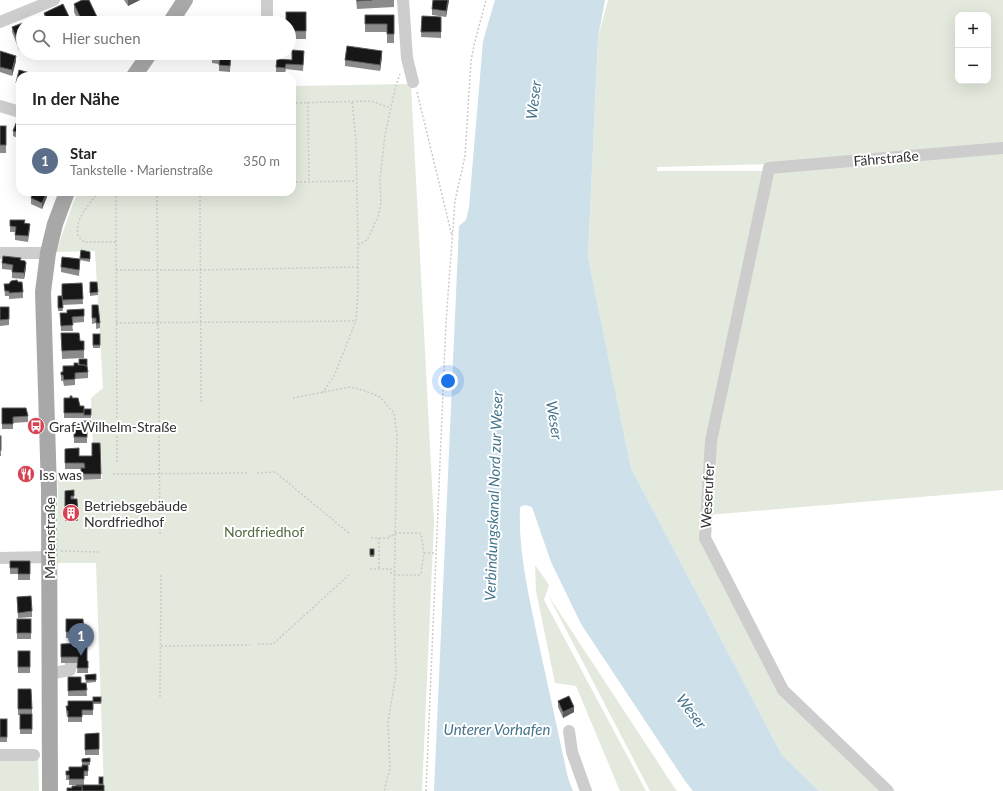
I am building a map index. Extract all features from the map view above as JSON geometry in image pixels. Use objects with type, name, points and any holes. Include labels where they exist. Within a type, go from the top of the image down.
[{"type":"main road","points":[[175,16],[185,0]]},
{"type":"main road","points":[[137,72],[145,60]]},
{"type":"main road","name":"Marienstraße","points":[[50,791],[61,668],[55,643],[54,554],[49,484],[43,292],[48,253],[55,224],[66,196]]},
{"type":"street","points":[[0,22],[54,0]]},
{"type":"street","points":[[267,0],[267,16]]},
{"type":"street","points":[[403,0],[407,58],[413,82]]},
{"type":"street","points":[[0,106],[16,111]]},
{"type":"street","name":"Fährstraße","points":[[769,168],[1003,148]]},
{"type":"street","name":"Weserufer","points":[[769,168],[711,441],[705,538],[783,690],[888,791]]},
{"type":"street","points":[[0,253],[48,253]]},
{"type":"street","points":[[0,558],[54,554]]},
{"type":"street","points":[[569,731],[572,752],[586,791]]},
{"type":"street","points":[[0,755],[34,755]]},
{"type":"path","points":[[426,791],[446,322],[452,238],[455,201],[465,156],[471,61],[486,0]]},
{"type":"path","points":[[358,245],[367,240],[378,217],[381,203],[381,163],[385,134],[396,85],[407,58]]},
{"type":"path","points":[[418,94],[452,238]]},
{"type":"path","points":[[296,103],[371,101],[391,108]]},
{"type":"path","points":[[308,102],[309,182]]},
{"type":"path","points":[[322,393],[334,376],[356,321],[358,245],[356,141],[352,102]]},
{"type":"path","points":[[296,182],[356,181]]},
{"type":"path","points":[[95,196],[79,218],[77,227],[78,236],[84,242],[116,242]]},
{"type":"path","points":[[116,196],[117,463]]},
{"type":"path","points":[[157,196],[160,535]]},
{"type":"path","points":[[200,196],[201,403]]},
{"type":"path","points":[[116,270],[358,267]]},
{"type":"path","points":[[116,323],[356,321]]},
{"type":"path","points":[[293,398],[350,387],[363,390],[380,397],[394,413],[397,435],[394,602],[396,674],[388,723],[390,768],[384,791]]},
{"type":"path","points":[[257,473],[275,472],[350,534]]},
{"type":"path","points":[[113,474],[247,473]]},
{"type":"path","points":[[370,569],[391,569],[391,573],[395,574],[419,575],[421,574],[424,554],[421,534],[419,533],[395,534],[390,535],[390,538],[371,538]]},
{"type":"path","points":[[379,538],[379,569]]},
{"type":"path","points":[[54,554],[99,552]]},
{"type":"path","points":[[424,554],[436,554]]},
{"type":"path","points":[[258,644],[273,644],[350,574]]},
{"type":"path","points":[[160,697],[161,575]]},
{"type":"path","points":[[161,646],[250,645]]},
{"type":"green space","points":[[608,0],[1003,0],[1003,490],[708,515],[714,441],[773,171],[840,165],[841,160],[770,164],[657,167],[657,171],[766,171],[707,441],[702,538],[782,692],[884,791],[819,791],[782,755],[631,468],[588,257],[598,38]]},
{"type":"green space","name":"Nordfriedhof","points":[[411,84],[434,523],[422,791],[104,791],[96,563],[57,563],[57,480],[102,480],[101,448],[93,448],[91,398],[103,388],[95,251],[56,252],[77,196],[296,196],[296,86]]},
{"type":"green space","points":[[535,565],[549,585],[544,600],[646,791],[620,791],[576,686],[555,683],[536,591]]},
{"type":"green space","points":[[548,595],[676,790],[677,791],[650,791]]},
{"type":"green space","points":[[0,757],[38,757],[39,791],[0,791]]},
{"type":"water","points":[[495,0],[605,0],[598,38],[588,257],[631,468],[782,755],[819,791],[693,791],[581,624],[551,562],[532,507],[525,505],[520,507],[522,557],[538,640],[568,778],[573,791],[434,791],[459,226],[466,220],[469,207],[483,41]]},
{"type":"building","points":[[82,0],[89,0],[97,16],[80,16],[74,4]]},
{"type":"building","points":[[433,0],[448,0],[446,11],[432,9]]},
{"type":"building","points":[[63,4],[69,16],[46,16],[44,13]]},
{"type":"building","points":[[286,12],[306,12],[306,31],[296,31],[296,16],[286,16]]},
{"type":"building","points":[[365,15],[394,15],[394,34],[387,34],[387,24],[365,24]]},
{"type":"building","points":[[422,16],[441,17],[441,32],[421,32]]},
{"type":"building","points":[[16,26],[16,37],[12,27]]},
{"type":"building","points":[[347,46],[382,51],[380,65],[345,60]]},
{"type":"building","points":[[296,50],[304,51],[303,65],[286,64],[285,68],[276,67],[277,60],[296,60]]},
{"type":"building","points":[[0,51],[16,56],[12,70],[0,67]]},
{"type":"building","points":[[220,60],[230,60],[230,66],[219,65]]},
{"type":"building","points":[[16,123],[16,132],[13,131]]},
{"type":"building","points":[[0,126],[6,126],[6,145],[0,145]]},
{"type":"building","points":[[32,196],[45,196],[42,203],[31,198]]},
{"type":"building","points":[[10,220],[25,220],[24,223],[30,224],[28,236],[15,235],[16,227],[10,226]]},
{"type":"building","points":[[81,250],[90,252],[90,259],[80,258]]},
{"type":"building","points":[[3,256],[21,258],[20,260],[25,261],[24,273],[12,272],[13,265],[2,263]]},
{"type":"building","points":[[62,257],[80,259],[79,270],[61,267]]},
{"type":"building","points":[[17,280],[18,282],[22,282],[23,292],[9,293],[9,291],[5,291],[4,284],[9,284],[11,281]]},
{"type":"building","points":[[90,282],[97,282],[98,292],[90,293]]},
{"type":"building","points":[[82,283],[83,299],[62,300],[62,284]]},
{"type":"building","points":[[58,296],[62,296],[63,308],[58,308]]},
{"type":"building","points":[[92,305],[98,305],[100,323],[96,323],[96,318],[92,318]]},
{"type":"building","points":[[0,307],[9,307],[9,319],[0,320]]},
{"type":"building","points":[[84,309],[84,316],[72,317],[73,325],[61,326],[60,313],[67,313],[67,310]]},
{"type":"building","points":[[61,333],[79,333],[80,341],[84,341],[84,350],[62,351]]},
{"type":"building","points":[[93,334],[100,334],[100,345],[93,345]]},
{"type":"building","points":[[79,359],[87,359],[87,366],[79,365]]},
{"type":"building","points":[[74,363],[87,366],[88,372],[75,373],[75,379],[64,380],[63,375],[61,375],[61,372],[63,372],[63,366],[74,366]]},
{"type":"building","points":[[70,396],[72,396],[72,398],[78,398],[80,406],[84,406],[84,413],[64,413],[64,398],[70,398]]},
{"type":"building","points":[[2,408],[26,408],[28,416],[13,417],[13,424],[2,424]]},
{"type":"building","points":[[84,409],[91,409],[91,415],[84,415]]},
{"type":"building","points":[[83,421],[91,421],[91,427],[87,427],[87,424],[83,424]]},
{"type":"building","points":[[74,424],[87,424],[87,437],[74,437]]},
{"type":"building","points":[[1,436],[1,450],[0,450]]},
{"type":"building","points":[[92,443],[100,443],[101,474],[81,474],[81,468],[85,468],[84,463],[65,463],[65,449],[79,448],[79,456],[92,456]]},
{"type":"building","points":[[23,466],[28,466],[28,469],[32,469],[32,475],[23,475]]},
{"type":"building","name":"Betriebsgebäude Nordfriedhof","points":[[74,490],[74,496],[71,496],[71,499],[77,499],[78,515],[65,516],[65,491]]},
{"type":"building","points":[[370,549],[374,549],[374,555],[370,555]]},
{"type":"building","points":[[10,561],[30,561],[30,574],[18,574],[18,568],[10,568]]},
{"type":"building","points":[[31,596],[32,611],[18,613],[17,597]]},
{"type":"building","points":[[17,619],[31,619],[31,633],[17,633]]},
{"type":"building","points":[[66,619],[83,619],[84,632],[66,632]]},
{"type":"building","points":[[87,643],[88,668],[77,668],[78,657],[61,657],[61,644]]},
{"type":"building","points":[[18,651],[30,651],[30,667],[18,667]]},
{"type":"building","points":[[96,674],[96,680],[86,680],[85,675]]},
{"type":"building","points":[[68,677],[81,677],[81,683],[86,683],[87,690],[68,691]]},
{"type":"building","points":[[18,689],[31,689],[32,709],[18,709]]},
{"type":"building","points":[[569,696],[574,707],[563,712],[558,701]]},
{"type":"building","points":[[93,697],[101,697],[101,702],[93,702]]},
{"type":"building","points":[[68,701],[93,701],[93,710],[82,710],[82,717],[68,717],[66,706],[68,706]]},
{"type":"building","points":[[20,714],[32,714],[32,729],[20,729]]},
{"type":"building","points":[[0,719],[7,719],[7,737],[0,737]]},
{"type":"building","points":[[99,733],[99,749],[85,750],[85,734]]},
{"type":"building","points":[[90,758],[90,762],[82,762],[82,759]]},
{"type":"building","points":[[82,765],[88,765],[88,771],[84,771],[84,779],[69,779],[69,775],[66,775],[66,771],[69,771],[69,767],[82,767]]},
{"type":"building","points":[[99,777],[103,777],[103,784],[99,784]]},
{"type":"building","points":[[76,785],[104,785],[104,791],[82,791],[82,786]]},
{"type":"building","points":[[72,786],[82,786],[82,791],[67,791],[67,788],[72,788]]},
{"type":"place","name":"Graf-Wilhelm-Straße","points":[[36,426]]},
{"type":"place","name":"Iss was","points":[[26,474]]},
{"type":"place","name":"Betriebsgebäude Nordfriedhof","points":[[71,513]]},
{"type":"place","name":"Star","points":[[81,656]]},
{"type":"water label","name":"Weser","points":[[533,100]]},
{"type":"water label","name":"Weser","points":[[555,420]]},
{"type":"water label","name":"Verbindungskanal Nord zur Weser","points":[[493,496]]},
{"type":"water label","name":"Weser","points":[[692,711]]},
{"type":"water label","name":"Unterer Vorhafen","points":[[497,729]]}]
